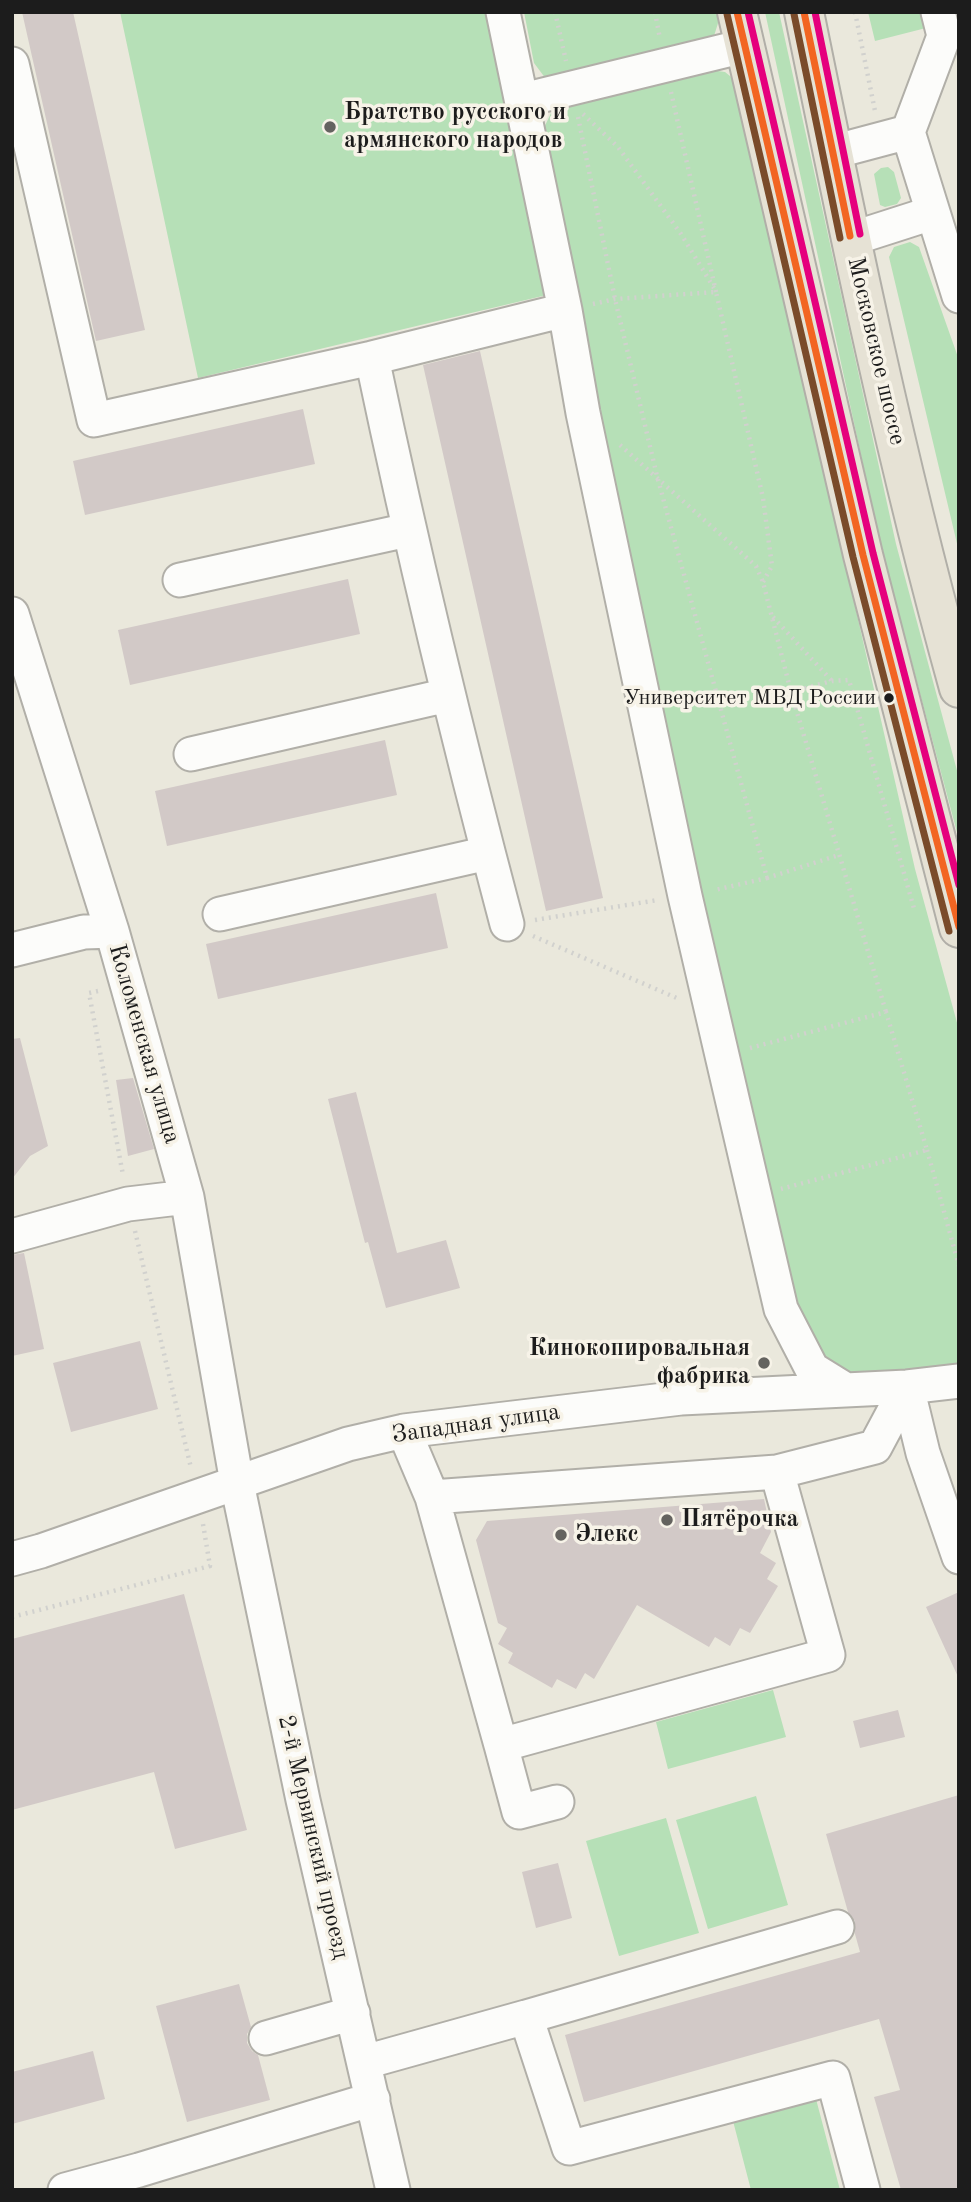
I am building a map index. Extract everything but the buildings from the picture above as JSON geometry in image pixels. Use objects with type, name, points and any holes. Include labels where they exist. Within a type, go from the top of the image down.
[{"type":"main road","name":"Московское шоссе","points":[[804,12],[851,239],[924,563],[959,688]]},
{"type":"main road","points":[[741,29],[863,555],[959,928]]},
{"type":"street","points":[[503,12],[565,310],[583,414],[685,896],[781,1309],[812,1369],[846,1390]]},
{"type":"street","points":[[833,152],[895,136],[944,36],[939,12]]},
{"type":"street","points":[[523,100],[665,65],[741,29]]},
{"type":"street","points":[[12,64],[94,420],[372,358],[565,310]]},
{"type":"street","points":[[895,136],[932,213],[959,296]]},
{"type":"street","points":[[851,239],[932,213]]},
{"type":"street","points":[[372,358],[408,530],[447,695],[507,924]]},
{"type":"street","points":[[180,580],[408,530]]},
{"type":"street","name":"Коломенская улица","points":[[12,614],[112,931],[187,1198],[237,1483]]},
{"type":"street","points":[[191,754],[447,695]]},
{"type":"street","points":[[220,914],[488,853]]},
{"type":"street","points":[[12,950],[84,932],[112,931]]},
{"type":"street","points":[[12,1236],[128,1204],[187,1198]]},
{"type":"street","name":"Западная улица","points":[[12,1559],[348,1444],[404,1431],[681,1398],[907,1387],[959,1381]]},
{"type":"street","points":[[432,1497],[777,1472],[875,1447],[907,1387]]},
{"type":"street","points":[[907,1387],[923,1453],[959,1557]]},
{"type":"street","points":[[404,1431],[432,1497],[519,1812],[557,1802]]},
{"type":"street","points":[[501,1745],[828,1655],[777,1472]]},
{"type":"street","name":"2-й Мервинский проезд","points":[[237,1483],[303,1800],[393,2190]]},
{"type":"street","points":[[365,2062],[837,1927]]},
{"type":"street","points":[[266,2038],[353,2013]]},
{"type":"street","points":[[526,2017],[569,2148],[833,2078],[863,2190]]},
{"type":"street","points":[[65,2190],[142,2180],[373,2099]]},
{"type":"path","points":[[555,12],[572,88]]},
{"type":"path","points":[[655,12],[766,520],[772,566],[763,582]]},
{"type":"path","points":[[855,12],[895,136]]},
{"type":"path","points":[[716,292],[681,234],[618,147],[576,108],[615,299],[657,476],[767,878]]},
{"type":"path","points":[[565,310],[615,299],[716,292]]},
{"type":"path","points":[[583,414],[657,476],[756,566],[763,582],[791,692],[959,1266]]},
{"type":"path","points":[[772,617],[832,681]]},
{"type":"path","points":[[791,692],[832,681],[849,680],[915,912]]},
{"type":"path","points":[[507,924],[685,896],[767,878],[839,855]]},
{"type":"path","points":[[507,924],[712,1013]]},
{"type":"path","points":[[722,1056],[886,1012]]},
{"type":"path","points":[[756,1196],[927,1150]]},
{"type":"green space","points":[[120,12],[490,12],[551,294],[198,378]]},
{"type":"green space","points":[[524,12],[717,12],[719,20],[714,36],[695,46],[549,83],[534,63]]},
{"type":"green space","points":[[765,12],[779,12],[896,544],[959,778],[959,840],[880,543]]},
{"type":"green space","points":[[868,12],[922,12],[926,28],[875,41]]},
{"type":"green space","points":[[704,69],[725,72],[735,80],[915,869],[959,1030],[959,1363],[858,1378],[826,1367],[792,1303],[731,1053],[541,134],[552,111],[574,100]]},
{"type":"green space","points":[[888,167],[894,172],[901,198],[897,204],[885,207],[880,205],[874,174],[881,168]]},
{"type":"green space","points":[[910,242],[919,247],[959,360],[959,552],[889,257],[894,247]]},
{"type":"green space","points":[[773,1690],[786,1737],[668,1769],[656,1722]]},
{"type":"green space","points":[[756,1796],[788,1905],[708,1929],[676,1820]]},
{"type":"green space","points":[[666,1818],[699,1933],[619,1956],[586,1841]]},
{"type":"green space","points":[[816,2099],[840,2190],[751,2190],[733,2121]]},
{"type":"transit line","points":[[737,12],[863,555],[959,927]]},
{"type":"transit line","points":[[748,12],[873,553],[959,885]]},
{"type":"transit line","points":[[804,12],[850,236]]},
{"type":"transit line","points":[[815,12],[860,234]]},
{"type":"transit line","points":[[727,14],[853,557],[949,931]]},
{"type":"transit line","points":[[794,14],[840,238]]},
{"type":"place","name":"Братство русского и армянского народов","points":[[330,127]]},
{"type":"place","name":"Университет МВД России","points":[[889,698]]},
{"type":"place","name":"Кинокопировальная фабрика","points":[[764,1363]]},
{"type":"place","name":"Пятёрочка","points":[[667,1520]]},
{"type":"place","name":"Элекс","points":[[561,1535]]}]
